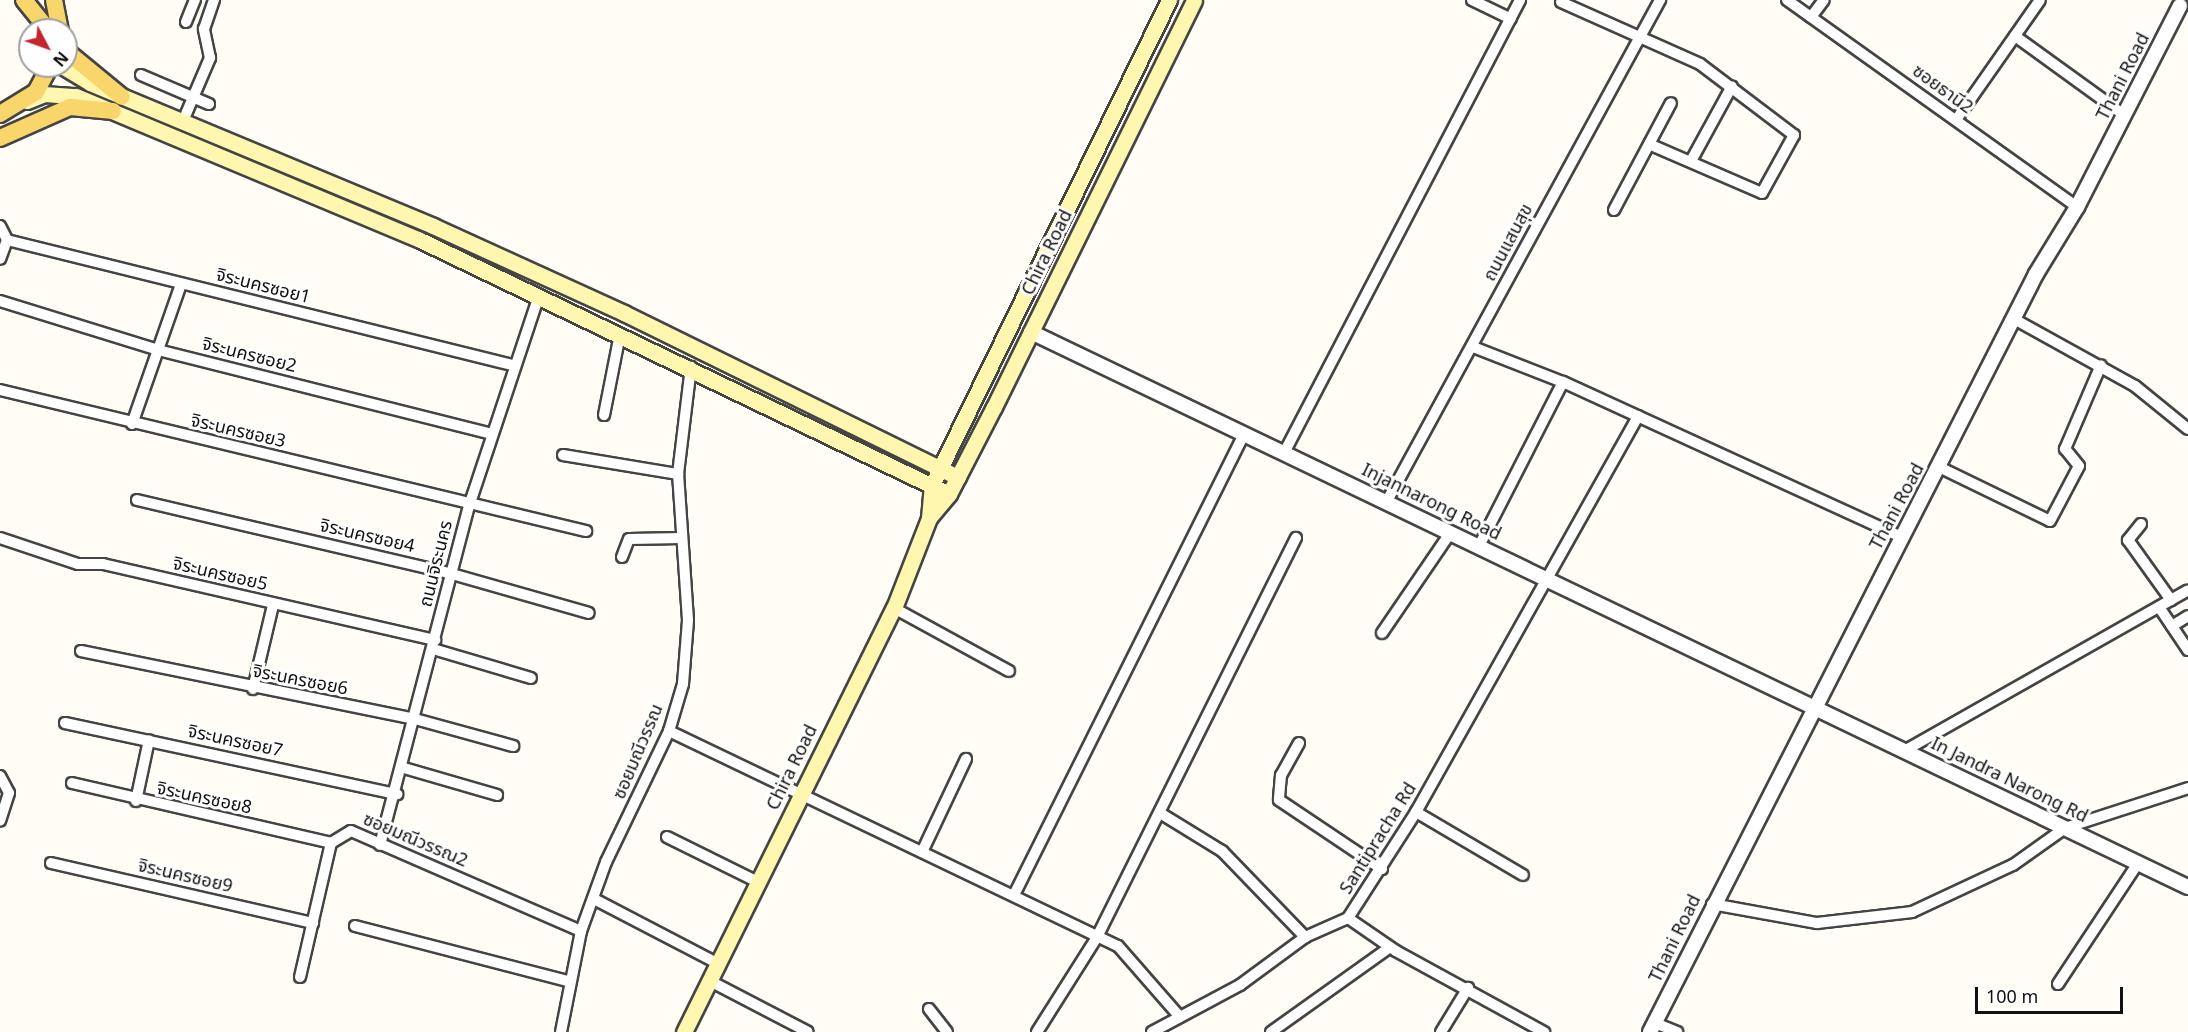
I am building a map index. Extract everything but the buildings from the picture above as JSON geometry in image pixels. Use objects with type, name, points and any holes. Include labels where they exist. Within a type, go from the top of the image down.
[{"type":"main road","points":[[24,0],[36,6]]},
{"type":"main road","points":[[54,0],[58,18]]},
{"type":"main road","points":[[1180,0],[1193,0]]},
{"type":"main road","name":"Chira Road","points":[[929,518],[949,494],[958,477],[1193,0]]},
{"type":"main road","points":[[1167,5],[1178,5],[1185,19]]},
{"type":"main road","name":"Chira Road","points":[[684,1032],[894,608],[929,518],[932,485],[1167,5]]},
{"type":"main road","points":[[78,63],[117,104]]},
{"type":"main road","points":[[78,77],[140,122],[539,295],[949,494]]},
{"type":"main road","points":[[8,110],[39,78]]},
{"type":"main road","points":[[8,110],[57,93],[147,107],[624,313],[958,477]]},
{"type":"main road","points":[[0,138],[70,107],[117,104]]},
{"type":"street","points":[[186,22],[195,0]]},
{"type":"street","points":[[183,121],[210,58],[204,29],[214,0]]},
{"type":"street","points":[[1472,0],[1511,19]]},
{"type":"street","points":[[1284,453],[1520,0]]},
{"type":"street","name":"ถนนแสนสุข","points":[[1387,501],[1473,347],[1636,39],[1660,0]]},
{"type":"street","name":"ซอยธานี2","points":[[1787,0],[2077,207]]},
{"type":"street","points":[[1811,17],[1824,0]]},
{"type":"street","points":[[1956,120],[2040,0]]},
{"type":"street","points":[[1561,2],[1636,39],[1700,64],[1794,135],[1762,193],[1649,144]]},
{"type":"street","name":"Thani Road","points":[[1653,1027],[1712,904],[1816,707],[2014,319],[2077,207],[2181,4]]},
{"type":"street","points":[[2015,36],[2124,115]]},
{"type":"street","points":[[141,75],[209,104]]},
{"type":"street","points":[[1691,161],[1732,86]]},
{"type":"street","points":[[1614,210],[1671,103]]},
{"type":"street","points":[[0,226],[6,240],[0,259]]},
{"type":"street","name":"จิระนครซอย1","points":[[6,240],[512,366]]},
{"type":"street","points":[[132,424],[181,284]]},
{"type":"street","name":"ถนนจิระนคร","points":[[380,844],[404,768],[470,503],[512,366],[539,295]]},
{"type":"street","name":"จิระนครซอย2","points":[[0,301],[158,350],[492,434]]},
{"type":"street","points":[[2014,319],[2101,365],[2188,429]]},
{"type":"street","name":"Injannarong Road","points":[[1031,332],[1816,707]]},
{"type":"street","points":[[604,415],[620,334]]},
{"type":"street","points":[[1473,347],[1563,382],[1902,537]]},
{"type":"street","points":[[1939,467],[2050,521],[2079,466],[2065,449],[2101,365]]},
{"type":"street","name":"ซอยมณีวรรณ","points":[[561,1032],[567,981],[581,931],[606,862],[669,731],[683,684],[688,620],[678,474],[691,367]]},
{"type":"street","points":[[1479,546],[1563,382]]},
{"type":"street","name":"จิระนครซอย3","points":[[0,390],[132,424],[586,531]]},
{"type":"street","name":"Santipracha Rd","points":[[1152,1032],[1240,985],[1305,937],[1348,918],[1382,869],[1416,812],[1550,580],[1638,416]]},
{"type":"street","points":[[1014,895],[1244,434]]},
{"type":"street","points":[[563,454],[678,474]]},
{"type":"street","name":"จิระนครซอย4","points":[[137,500],[452,574],[588,613]]},
{"type":"street","points":[[2141,524],[2128,540],[2171,600]]},
{"type":"street","points":[[1382,633],[1451,532]]},
{"type":"street","name":"จิระนครซอย5","points":[[0,538],[78,564],[103,564],[434,645],[531,678]]},
{"type":"street","points":[[622,557],[629,539],[682,538]]},
{"type":"street","points":[[1037,1032],[1097,937],[1296,538]]},
{"type":"street","points":[[1904,751],[2188,590]]},
{"type":"street","points":[[253,689],[273,605]]},
{"type":"street","points":[[2159,607],[2188,650]]},
{"type":"street","points":[[894,608],[1009,671]]},
{"type":"street","points":[[2172,627],[2188,616]]},
{"type":"street","name":"จิระนครซอย6","points":[[81,651],[253,689],[415,719],[513,746]]},
{"type":"street","name":"In Jandra Narong Rd","points":[[1816,707],[2188,887]]},
{"type":"street","name":"จิระนครซอย7","points":[[65,723],[397,794]]},
{"type":"street","points":[[669,731],[1118,946],[1180,1017]]},
{"type":"street","points":[[136,801],[149,740]]},
{"type":"street","points":[[1299,743],[1281,775],[1279,800],[1382,869]]},
{"type":"street","points":[[922,852],[966,759]]},
{"type":"street","points":[[404,768],[497,795]]},
{"type":"street","points":[[0,776],[9,793],[0,821]]},
{"type":"street","name":"จิระนครซอย8","points":[[72,783],[136,801],[331,843]]},
{"type":"street","points":[[1712,904],[1817,923],[1887,918],[1940,903],[2013,865],[2065,828],[2188,788]]},
{"type":"street","points":[[1416,812],[1523,875]]},
{"type":"street","points":[[1160,813],[1222,851],[1305,937]]},
{"type":"street","name":"ซอยมณีวรรณ2","points":[[331,843],[351,831],[581,931]]},
{"type":"street","points":[[667,837],[758,882]]},
{"type":"street","points":[[300,977],[331,843]]},
{"type":"street","name":"จิระนครซอย9","points":[[51,863],[313,923]]},
{"type":"street","points":[[2058,984],[2138,863]]},
{"type":"street","points":[[594,899],[718,963]]},
{"type":"street","points":[[1348,918],[1390,947],[1544,1032]]},
{"type":"street","points":[[355,926],[567,981]]},
{"type":"street","points":[[1271,1032],[1390,947]]},
{"type":"street","points":[[710,981],[808,1032]]},
{"type":"street","points":[[1441,1032],[1468,988]]},
{"type":"street","points":[[929,1010],[947,1032]]},
{"type":"street","points":[[1653,1027],[1677,1032]]}]
